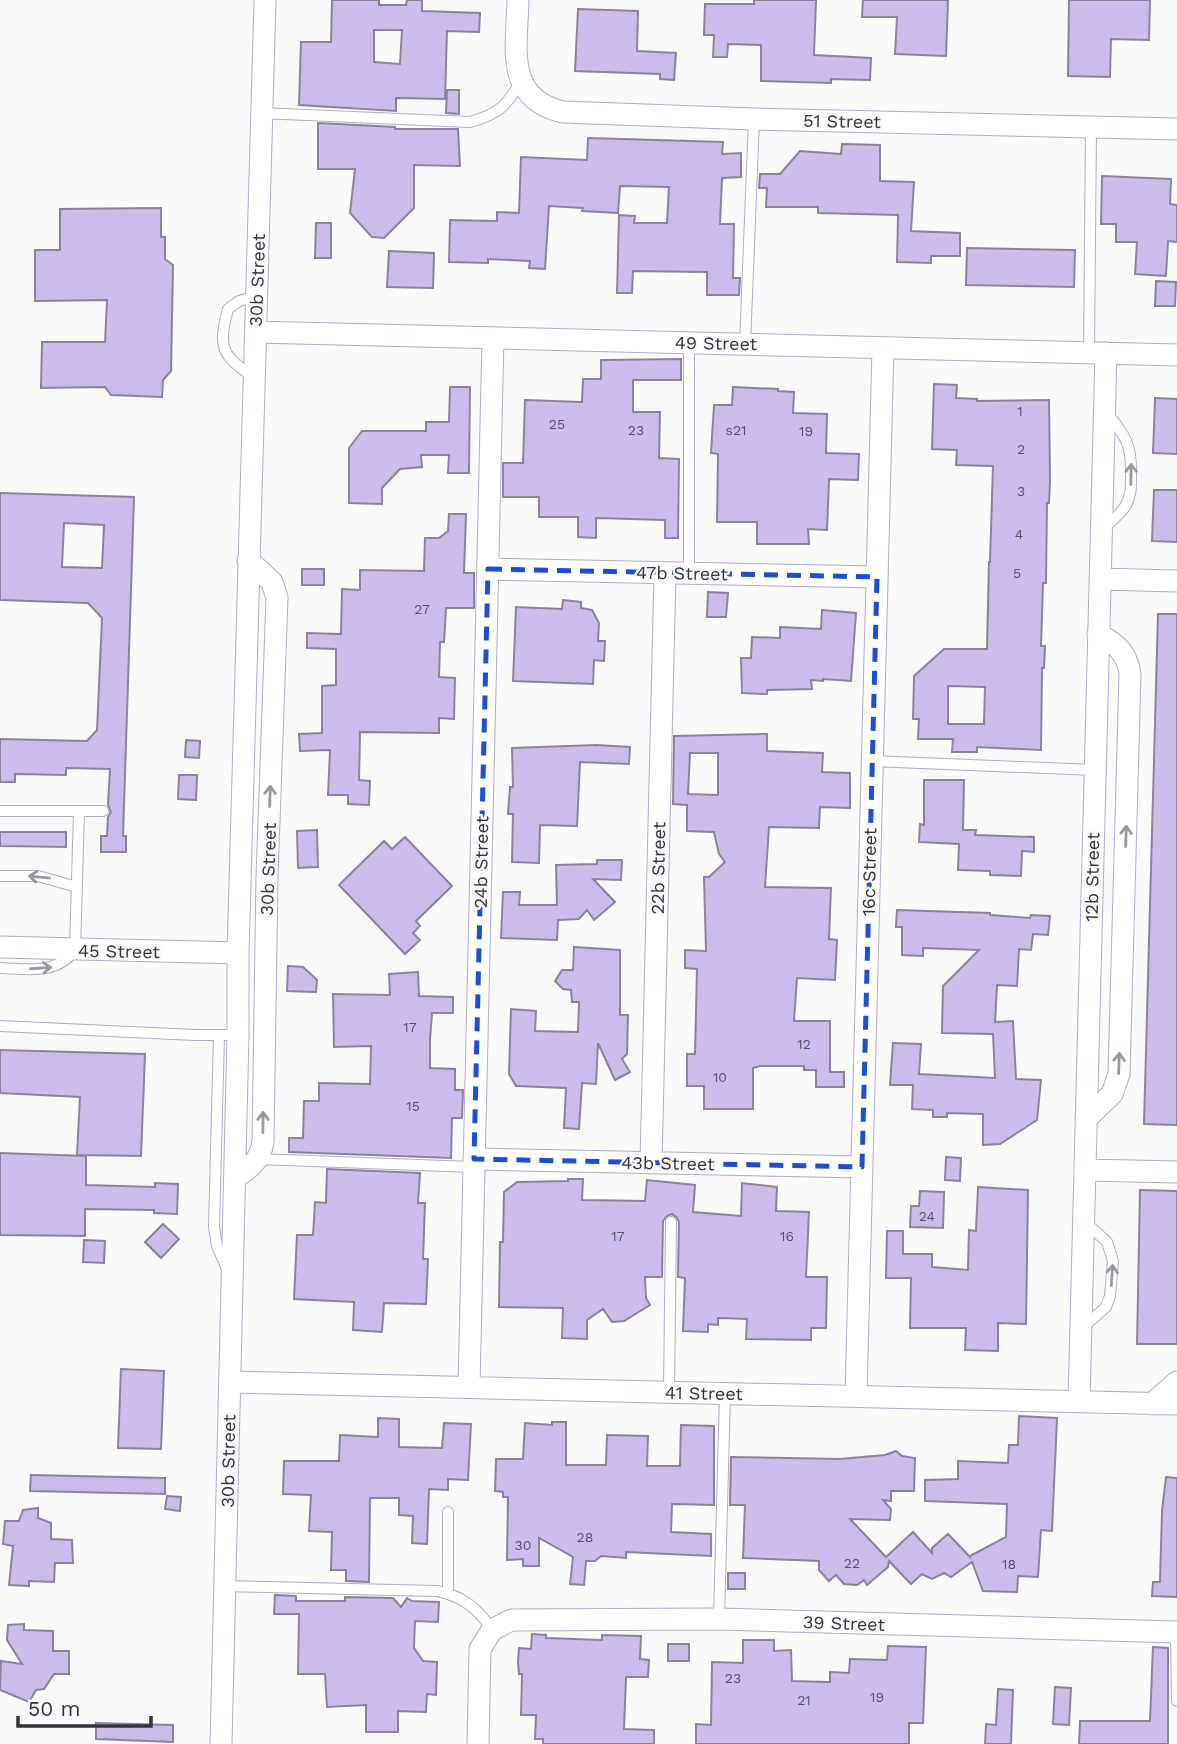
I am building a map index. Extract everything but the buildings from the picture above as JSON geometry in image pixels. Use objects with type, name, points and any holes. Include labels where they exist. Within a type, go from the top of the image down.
[{"type":"street","name":"30b Street","points":[[221,1744],[235,1178],[229,1035],[238,953],[265,0]]},
{"type":"street","points":[[518,0],[517,67],[521,81]]},
{"type":"street","name":"51 Street","points":[[521,81],[530,97],[545,107],[563,111],[754,119],[1177,129]]},
{"type":"street","name":"49 Street","points":[[256,332],[1177,355]]},
{"type":"street","name":"24b Street","points":[[469,1387],[493,338]]},
{"type":"street","name":"16c Street","points":[[856,1396],[883,348]]},
{"type":"street","name":"12b Street","points":[[1079,1401],[1104,410],[1097,353]]},
{"type":"street","name":"30b Street","points":[[248,560],[272,582],[277,598],[267,877],[263,1141],[257,1159]]},
{"type":"street","name":"47b Street","points":[[488,569],[877,577]]},
{"type":"street","name":"22b Street","points":[[651,1163],[665,573]]},
{"type":"street","points":[[1100,579],[1177,581]]},
{"type":"street","points":[[1086,1119],[1112,1094],[1118,1074],[1130,674],[1122,650],[1116,643],[1098,634]]},
{"type":"street","name":"45 Street","points":[[0,947],[238,953]]},
{"type":"street","points":[[235,1178],[257,1159]]},
{"type":"street","name":"43b Street","points":[[474,1163],[862,1167]]},
{"type":"street","points":[[1085,1170],[1177,1172]]},
{"type":"street","name":"41 Street","points":[[230,1381],[1177,1405]]},
{"type":"street","points":[[1152,1404],[1177,1382]]},
{"type":"street","name":"39 Street","points":[[501,1625],[719,1619],[1177,1632]]},
{"type":"street","points":[[478,1744],[480,1649],[501,1625]]},
{"type":"lane","points":[[260,114],[470,122],[491,116],[509,102],[521,81]]},
{"type":"lane","points":[[745,344],[754,119]]},
{"type":"lane","points":[[1091,127],[1097,353]]},
{"type":"lane","points":[[254,378],[228,358],[223,346],[228,309],[239,301],[257,296]]},
{"type":"lane","points":[[689,343],[689,573]]},
{"type":"lane","points":[[1101,531],[1122,511],[1131,493],[1132,454],[1124,433],[1104,410]]},
{"type":"lane","points":[[872,761],[1095,770]]},
{"type":"lane","points":[[0,811],[103,811]]},
{"type":"lane","points":[[0,968],[44,970],[67,960],[75,950],[79,811]]},
{"type":"lane","points":[[0,876],[48,878],[78,887]]},
{"type":"lane","points":[[0,1026],[229,1035],[215,1227],[217,1246],[232,1279]]},
{"type":"lane","points":[[257,1159],[474,1163]]},
{"type":"lane","points":[[1081,1329],[1102,1312],[1108,1302],[1113,1261],[1107,1242],[1083,1220]]},
{"type":"lane","points":[[669,1392],[671,1222]]},
{"type":"lane","points":[[719,1619],[725,1393]]},
{"type":"lane","points":[[448,1512],[448,1593]]},
{"type":"lane","points":[[225,1586],[437,1591],[448,1593],[501,1625]]},
{"type":"lane","points":[[1177,1632],[1177,1701]]},
{"type":"highlighted area","points":[[488,569],[877,577],[862,1167],[474,1159]]}]
